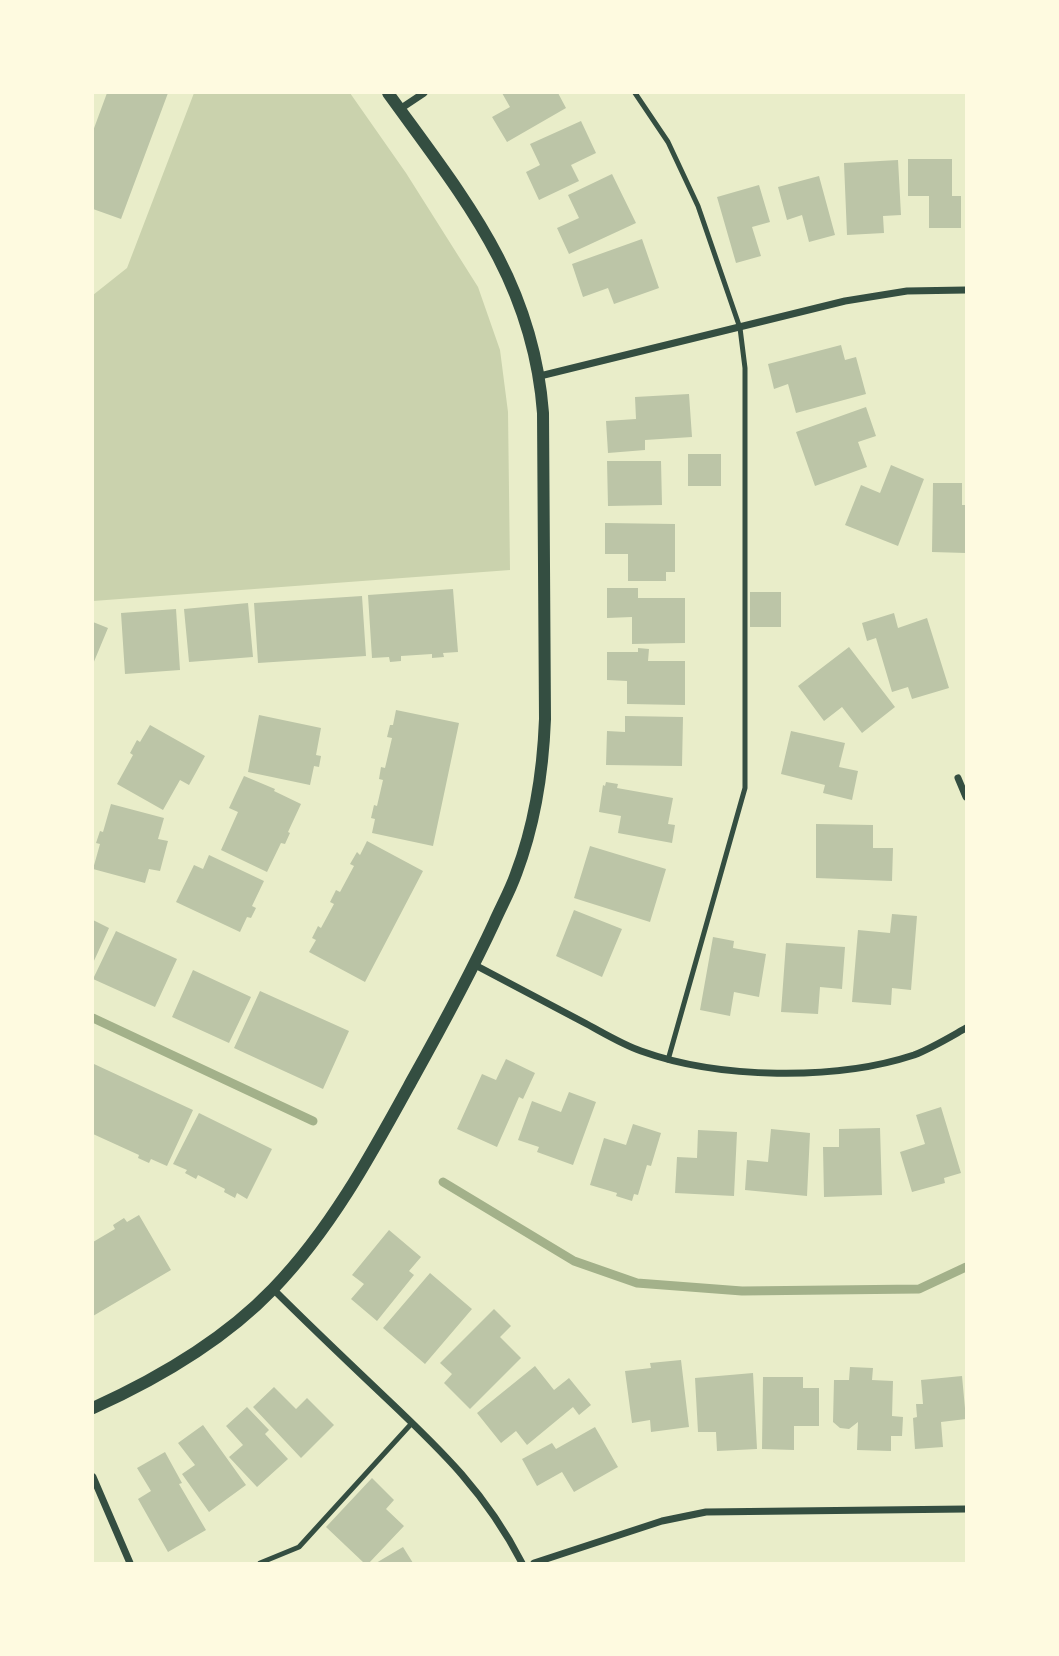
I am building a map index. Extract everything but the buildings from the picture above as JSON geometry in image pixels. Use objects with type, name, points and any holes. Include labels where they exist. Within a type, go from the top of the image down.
[{"type":"street","points":[[93,1408],[125,1394],[188,1357],[233,1324],[273,1290],[323,1231],[356,1180],[475,965],[516,875],[530,828],[544,752],[543,413],[540,376],[519,300],[498,255],[475,213],[388,93]]},
{"type":"street","points":[[400,109],[424,93]]},
{"type":"street","points":[[540,376],[845,301],[933,289],[966,290]]},
{"type":"street","points":[[958,778],[966,797]]},
{"type":"street","points":[[475,965],[638,1050],[668,1060],[742,1072],[836,1070],[881,1064],[917,1054],[966,1028]]},
{"type":"street","points":[[273,1290],[455,1464],[509,1537],[522,1563]]},
{"type":"street","points":[[93,1478],[130,1563]]},
{"type":"street","points":[[534,1563],[662,1521],[706,1512],[966,1509]]},
{"type":"lane","points":[[635,93],[684,170],[740,328],[745,368],[745,788],[668,1060]]},
{"type":"lane","points":[[260,1563],[299,1547],[412,1423]]},
{"type":"green space","points":[[194,93],[350,93],[406,173],[478,287],[500,350],[508,412],[510,570],[93,601],[93,295],[127,268]]},
{"type":"waterway","points":[[93,1018],[313,1121]]},
{"type":"waterway","points":[[443,1182],[574,1261],[637,1283],[742,1291],[919,1289],[966,1267]]}]
